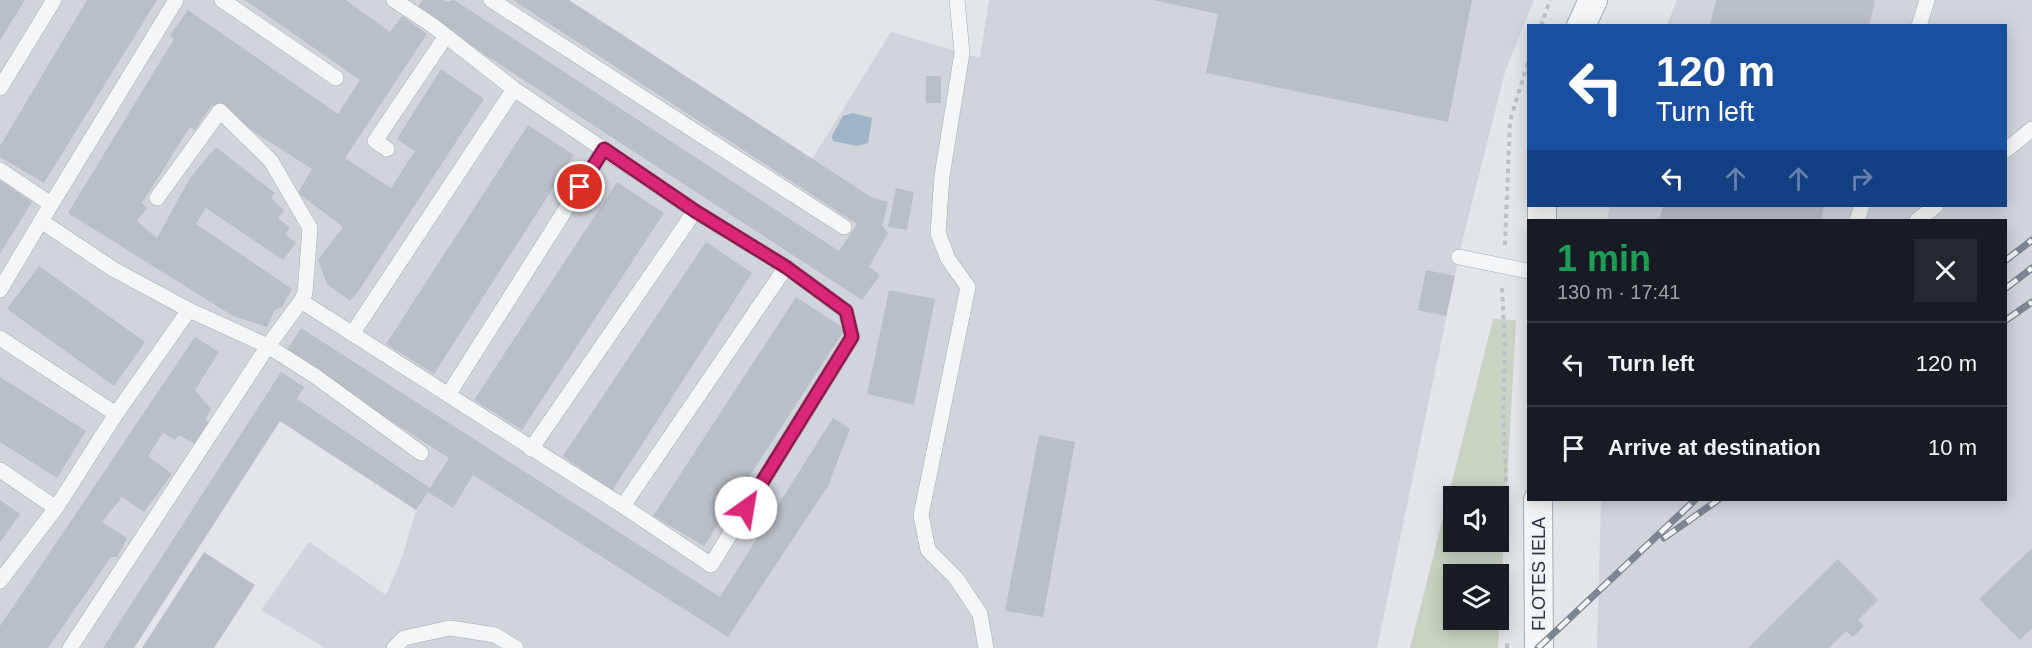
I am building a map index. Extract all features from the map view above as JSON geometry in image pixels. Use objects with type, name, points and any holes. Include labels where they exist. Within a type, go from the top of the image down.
[{"type":"street","points":[[1582,24],[1593,0]]},
{"type":"street","name":"FLOTES IELA","points":[[1538,501],[1539,648]]},
{"type":"lane","points":[[0,87],[54,0]]},
{"type":"lane","points":[[0,290],[176,0]]},
{"type":"lane","points":[[222,0],[336,78]]},
{"type":"lane","points":[[301,301],[711,565],[852,337],[846,311],[786,267],[695,211],[514,89],[446,36],[394,0]]},
{"type":"lane","points":[[491,0],[844,227]]},
{"type":"lane","points":[[957,0],[962,53],[942,176],[938,233],[948,259],[968,287],[921,515],[928,550],[956,578],[980,614],[986,648]]},
{"type":"lane","points":[[1920,24],[1927,0]]},
{"type":"lane","points":[[387,149],[375,141],[446,36]]},
{"type":"lane","points":[[352,334],[514,89]]},
{"type":"lane","points":[[70,648],[305,293],[310,228],[271,161],[220,111],[157,198]]},
{"type":"lane","points":[[2007,149],[2032,129]]},
{"type":"lane","points":[[448,395],[604,149]]},
{"type":"lane","points":[[0,170],[51,204]]},
{"type":"lane","points":[[1918,219],[1935,207]]},
{"type":"lane","points":[[531,449],[695,211]]},
{"type":"lane","points":[[41,221],[113,269],[189,310],[268,346],[315,376],[421,453]]},
{"type":"lane","points":[[1459,257],[1527,271]]},
{"type":"lane","points":[[623,507],[786,267]]},
{"type":"lane","points":[[0,581],[56,508],[116,414],[189,310]]},
{"type":"lane","points":[[0,338],[116,414]]},
{"type":"lane","points":[[0,470],[56,508]]},
{"type":"lane","points":[[394,648],[404,638],[450,628],[495,635],[516,648]]},
{"type":"path","points":[[1542,24],[1550,0]]},
{"type":"path","points":[[1507,486],[1503,417],[1505,348],[1503,266],[1510,121],[1527,65]]},
{"type":"path","points":[[1507,636],[1507,648]]},
{"type":"shaded area","points":[[0,0],[569,0],[812,159],[891,32],[980,58],[989,0],[1534,0],[1505,72],[1463,238],[1377,648],[325,648],[261,610],[309,542],[386,595],[402,558],[416,510],[280,421],[134,648],[0,648]]},
{"type":"shaded area","points":[[1677,0],[2032,0],[2032,648],[1597,648],[1601,501],[2007,501],[2007,219],[1607,219],[1610,207],[2007,207],[2007,24],[1667,24]]},
{"type":"green space","points":[[1493,319],[1516,320],[1507,486],[1451,486]]},
{"type":"green space","points":[[1443,517],[1443,552],[1503,552],[1503,564],[1443,564],[1443,630],[1499,630],[1498,648],[1410,648]]},
{"type":"water","points":[[853,113],[872,118],[868,143],[857,146],[833,141],[832,136],[843,116]]},
{"type":"building","points":[[0,0],[25,0],[0,40]]},
{"type":"building","points":[[87,0],[157,0],[44,183],[0,157],[0,146]]},
{"type":"building","points":[[245,0],[346,0],[390,32],[402,16],[427,34],[345,158],[391,188],[415,151],[397,139],[441,69],[484,99],[350,301],[327,284],[318,260],[343,227],[298,193],[312,169],[212,105],[195,130],[190,127],[142,203],[147,208],[137,221],[157,238],[190,178],[216,147],[275,193],[271,198],[284,210],[278,218],[290,228],[285,234],[296,243],[283,260],[206,208],[196,224],[292,289],[282,307],[275,310],[267,327],[233,316],[68,213],[174,39],[170,35],[188,10],[338,114],[360,80]]},
{"type":"building","points":[[422,0],[447,2],[454,0],[839,251],[857,224],[513,0],[569,0],[871,197],[888,202],[882,226],[888,233],[869,267],[880,275],[862,300],[416,10]]},
{"type":"building","points":[[1153,0],[1472,0],[1448,122],[1206,73],[1218,14]]},
{"type":"building","points":[[1716,0],[1875,1],[1869,24],[1710,24]]},
{"type":"building","points":[[926,76],[941,76],[941,103],[926,103]]},
{"type":"building","points":[[528,125],[574,155],[434,374],[386,344]]},
{"type":"building","points":[[0,180],[32,202],[0,254]]},
{"type":"building","points":[[617,182],[664,213],[522,430],[474,400]]},
{"type":"building","points":[[896,188],[914,192],[907,230],[888,227]]},
{"type":"building","points":[[1663,207],[1824,207],[1821,219],[1659,219]]},
{"type":"building","points":[[706,242],[752,273],[612,491],[563,456]]},
{"type":"building","points":[[39,266],[145,342],[114,386],[7,309]]},
{"type":"building","points":[[1426,270],[1455,276],[1446,316],[1418,310]]},
{"type":"building","points":[[889,290],[935,299],[914,405],[867,394]]},
{"type":"building","points":[[796,297],[845,329],[704,546],[653,516]]},
{"type":"building","points":[[301,328],[720,597],[833,418],[850,429],[828,486],[728,637],[473,475],[453,508],[428,492],[416,510],[280,421],[134,648],[103,648],[281,372],[304,387],[297,399],[430,488],[449,458],[285,353]]},
{"type":"building","points":[[195,337],[219,352],[195,390],[211,409],[205,420],[211,423],[195,444],[179,435],[175,440],[163,433],[148,456],[172,474],[144,512],[122,497],[102,522],[127,538],[117,557],[111,557],[48,648],[0,648],[0,626]]},
{"type":"building","points":[[0,377],[86,431],[57,478],[0,442]]},
{"type":"building","points":[[1039,435],[1075,442],[1043,617],[1005,611]]},
{"type":"building","points":[[0,500],[20,514],[0,542]]},
{"type":"building","points":[[2032,548],[2032,628],[2020,640],[1979,599]]},
{"type":"building","points":[[204,552],[255,585],[214,648],[142,648]]},
{"type":"building","points":[[1838,559],[1878,600],[1858,620],[1864,626],[1853,637],[1846,631],[1829,648],[1748,648]]},
{"type":"railway","points":[[2007,259],[2032,240]]},
{"type":"railway","points":[[2007,287],[2032,268]]},
{"type":"railway","points":[[2007,319],[2032,302]]},
{"type":"railway","points":[[1538,648],[1694,501]]},
{"type":"railway","points":[[1664,538],[1717,501]]},
{"type":"route","points":[[580,187],[604,149],[695,211],[786,267],[846,311],[852,337],[746,508]]}]
